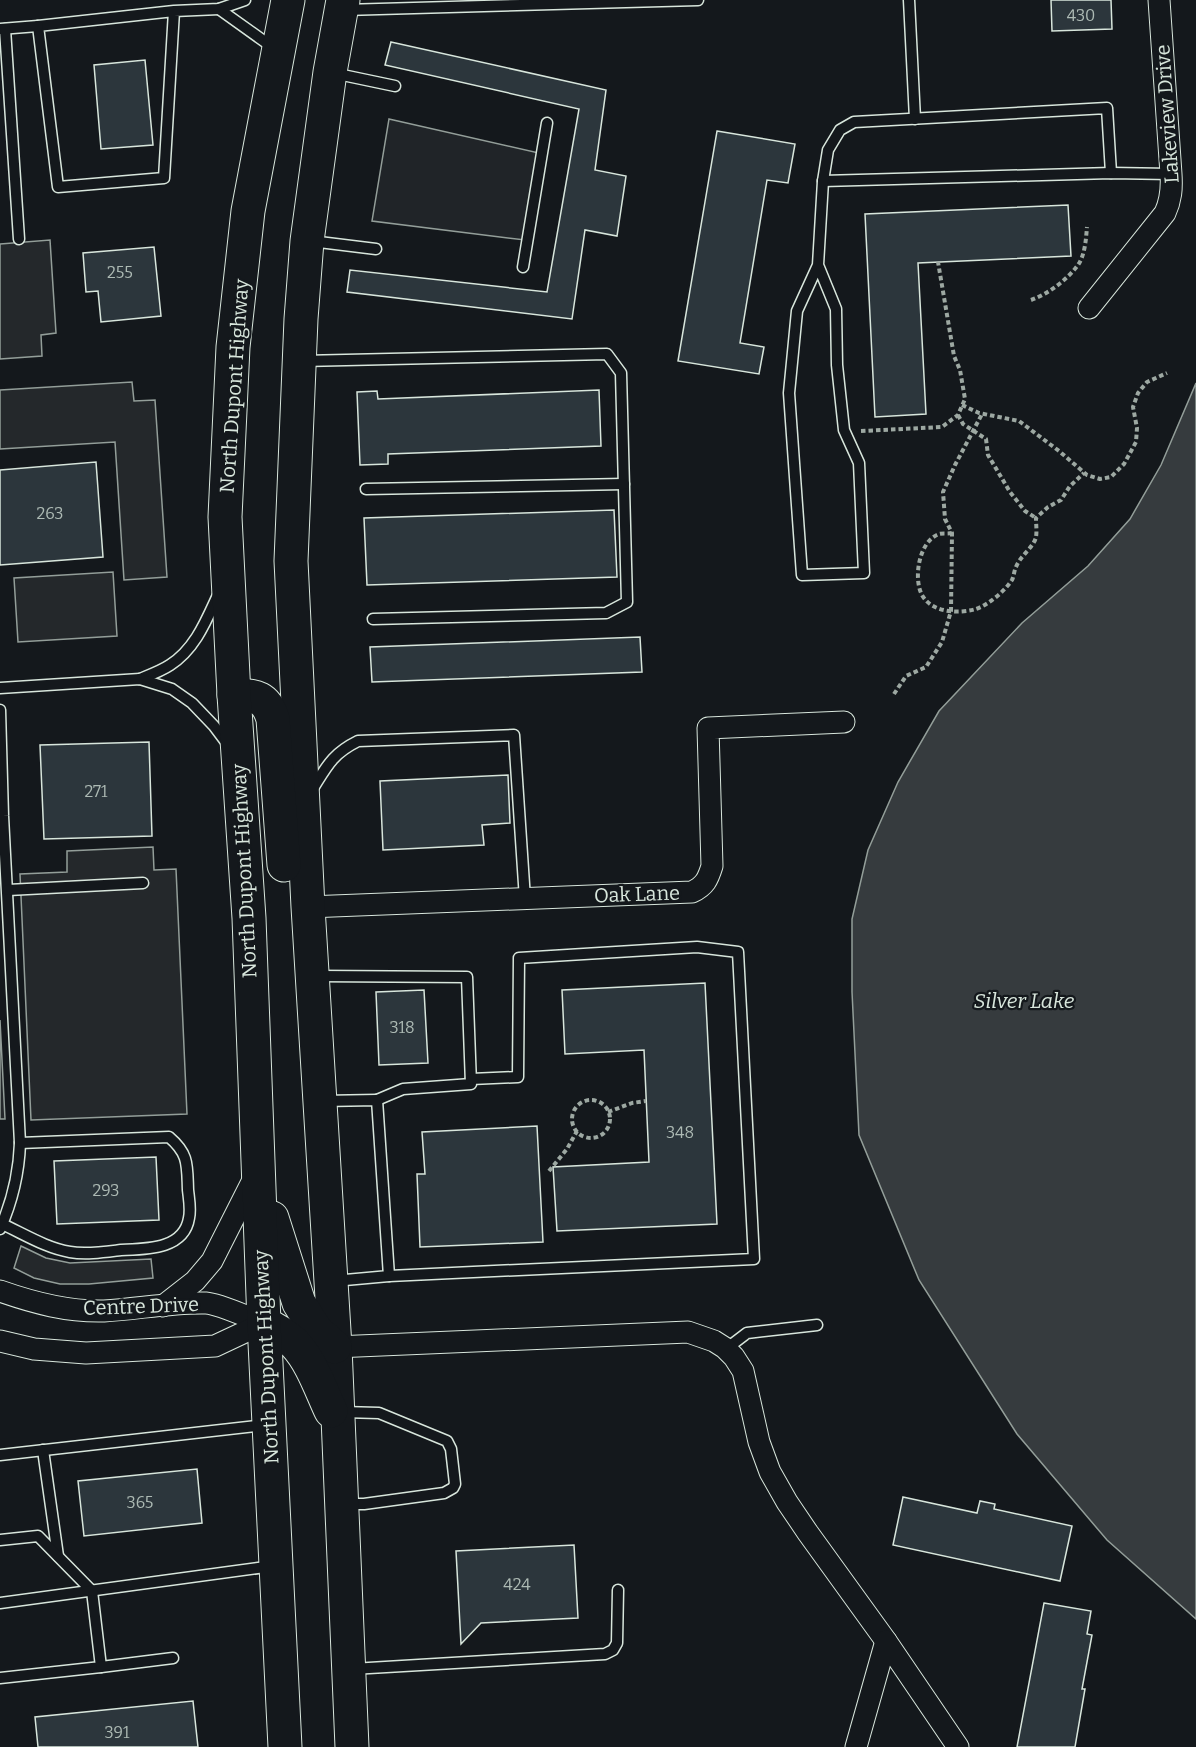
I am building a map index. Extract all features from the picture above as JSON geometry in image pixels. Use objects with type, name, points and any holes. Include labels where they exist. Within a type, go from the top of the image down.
[{"type":"highway","name":"North Dupont Highway","points":[[285,1747],[264,1323],[249,918],[225,517],[233,347],[248,211],[288,0]]},
{"type":"highway","points":[[342,5],[330,72],[307,241],[299,361],[291,561],[308,907],[335,1347],[352,1747]]},
{"type":"highway","points":[[234,695],[262,699],[269,707],[273,719],[285,876],[308,907]]},
{"type":"highway","points":[[258,1170],[290,1281],[299,1303],[316,1330],[335,1347]]},
{"type":"highway","points":[[264,1323],[295,1344],[304,1356],[337,1418]]},
{"type":"street","name":"Lakeview Drive","points":[[1089,308],[1165,213],[1172,190],[1159,0]]},
{"type":"street","name":"Oak Lane","points":[[308,907],[692,892],[702,888],[708,880],[712,866],[708,728],[844,722]]},
{"type":"street","points":[[163,1306],[195,1281],[212,1261],[258,1170]]},
{"type":"street","name":"Centre Drive","points":[[0,1291],[36,1303],[80,1310],[103,1311],[209,1303],[264,1323]]},
{"type":"street","points":[[0,1341],[55,1352],[180,1349],[215,1346],[264,1323]]},
{"type":"street","points":[[335,1347],[688,1332],[714,1341],[726,1350],[743,1371],[759,1442],[770,1472],[781,1492],[958,1747]]},
{"type":"street","points":[[856,1747],[886,1641]]},
{"type":"lane","points":[[219,9],[245,0]]},
{"type":"lane","points":[[342,5],[697,0]]},
{"type":"lane","points":[[909,0],[915,119]]},
{"type":"lane","points":[[19,239],[3,29],[174,11],[202,5],[219,9],[278,52]]},
{"type":"lane","points":[[38,26],[58,187],[164,178],[174,11]]},
{"type":"lane","points":[[330,72],[395,86]]},
{"type":"lane","points":[[818,265],[836,309],[837,365],[844,430],[859,463],[864,573],[802,575],[789,393],[797,311],[818,265],[823,181],[828,150],[840,130],[854,122],[1107,108],[1111,173]]},
{"type":"lane","points":[[524,267],[547,123]]},
{"type":"lane","points":[[823,181],[1111,173],[1171,174]]},
{"type":"lane","points":[[307,241],[376,249]]},
{"type":"lane","points":[[299,361],[606,354],[621,373],[627,602],[606,613],[373,620]]},
{"type":"lane","points":[[366,489],[624,484]]},
{"type":"lane","points":[[140,679],[170,665],[189,649],[203,628],[228,574]]},
{"type":"lane","points":[[0,688],[140,679],[172,689],[192,703],[238,759]]},
{"type":"lane","points":[[0,710],[0,752],[20,1143],[19,1164],[4,1202],[1,1227],[72,1253],[88,1253],[160,1248],[172,1242],[183,1231],[189,1219],[187,1160],[180,1146],[169,1137],[20,1143]]},
{"type":"lane","points":[[303,806],[329,763],[342,749],[358,741],[514,735],[525,899]]},
{"type":"lane","points":[[8,890],[143,883]]},
{"type":"lane","points":[[330,1281],[389,1276],[754,1259],[738,952],[697,947],[519,958],[518,1077],[471,1079]]},
{"type":"lane","points":[[312,976],[467,977],[471,1084],[403,1089],[377,1100],[320,1101]]},
{"type":"lane","points":[[377,1100],[389,1276]]},
{"type":"lane","points":[[726,1350],[747,1333],[817,1325]]},
{"type":"lane","points":[[337,1418],[379,1413],[447,1441],[451,1449],[455,1484],[453,1488],[444,1493],[364,1504],[341,1504]]},
{"type":"lane","points":[[0,1455],[269,1425]]},
{"type":"lane","points":[[43,1450],[58,1557]]},
{"type":"lane","points":[[0,1540],[38,1536],[92,1591],[101,1667]]},
{"type":"lane","points":[[0,1603],[276,1566]]},
{"type":"lane","points":[[348,1669],[605,1654],[613,1650],[617,1643],[618,1590]]},
{"type":"lane","points":[[0,1678],[173,1658]]},
{"type":"path","points":[[1031,300],[1041,297],[1078,264],[1083,253],[1087,227]]},
{"type":"path","points":[[854,431],[942,427],[958,416],[965,399],[960,370],[954,356],[938,262]]},
{"type":"path","points":[[962,405],[982,414],[1019,421],[1047,441],[1084,473],[1100,479],[1111,477],[1124,464],[1136,442],[1137,428],[1133,407],[1138,393],[1147,382],[1167,373]]},
{"type":"path","points":[[894,694],[906,676],[926,667],[942,642],[951,611],[952,533],[945,519],[943,492],[982,414]]},
{"type":"path","points":[[958,416],[963,424],[986,439],[988,454],[1010,492],[1025,511],[1036,518]]},
{"type":"path","points":[[952,533],[938,535],[925,545],[920,557],[921,594],[931,604],[951,611],[978,608],[995,597],[1012,580],[1016,565],[1036,538],[1036,518],[1048,507],[1061,500],[1070,486],[1084,473]]},
{"type":"path","points":[[584,1101],[597,1101],[603,1104],[608,1112],[609,1126],[600,1135],[587,1137],[577,1131],[573,1124],[573,1117],[578,1105],[584,1101]]},
{"type":"path","points":[[608,1112],[632,1102],[646,1101]]},
{"type":"path","points":[[549,1171],[567,1149],[577,1131]]},
{"type":"shaded area","points":[[389,119],[539,153],[525,240],[372,221]]},
{"type":"shaded area","points":[[50,240],[56,333],[41,335],[42,356],[0,359],[0,244]]},
{"type":"shaded area","points":[[132,382],[134,401],[155,400],[167,577],[124,580],[115,442],[0,449],[0,390]]},
{"type":"shaded area","points":[[113,572],[117,636],[18,642],[14,578]]},
{"type":"shaded area","points":[[153,847],[154,870],[176,869],[187,1114],[31,1120],[20,874],[67,872],[67,851]]},
{"type":"shaded area","points":[[0,1020],[5,1119],[0,1119]]},
{"type":"shaded area","points":[[21,1246],[46,1258],[70,1263],[151,1259],[153,1278],[89,1284],[60,1284],[34,1278],[14,1268]]},
{"type":"water","name":"Silver Lake","points":[[1196,383],[1196,1619],[1107,1540],[1017,1434],[919,1280],[859,1135],[852,992],[852,919],[868,850],[898,782],[939,711],[1022,623],[1088,566],[1130,519],[1161,465]]},
{"type":"building","points":[[1051,0],[1111,0],[1112,29],[1052,31]]},
{"type":"building","points":[[391,42],[606,90],[595,170],[626,176],[617,236],[585,230],[572,319],[347,292],[350,270],[547,292],[579,109],[385,65]]},
{"type":"building","points":[[145,60],[153,145],[101,149],[94,65]]},
{"type":"building","points":[[717,131],[795,144],[788,183],[767,180],[740,343],[764,347],[759,374],[678,361]]},
{"type":"building","points":[[1068,205],[1071,256],[918,263],[926,414],[875,417],[865,214]]},
{"type":"building","points":[[154,247],[161,316],[101,322],[98,291],[86,292],[83,253]]},
{"type":"building","points":[[599,390],[601,446],[388,454],[388,464],[360,465],[357,392],[377,391],[378,399]]},
{"type":"building","points":[[96,462],[103,557],[0,565],[0,470]]},
{"type":"building","points":[[614,510],[617,577],[367,585],[364,518]]},
{"type":"building","points":[[640,637],[642,672],[372,682],[370,647]]},
{"type":"building","points":[[149,742],[152,836],[44,839],[40,745]]},
{"type":"building","points":[[508,775],[510,823],[482,825],[484,845],[383,850],[380,781]]},
{"type":"building","points":[[705,983],[717,1224],[557,1231],[553,1167],[649,1162],[644,1050],[565,1054],[562,990]]},
{"type":"building","points":[[424,990],[428,1063],[379,1065],[376,992]]},
{"type":"building","points":[[537,1126],[543,1242],[420,1247],[417,1174],[425,1174],[422,1132]]},
{"type":"building","points":[[156,1157],[159,1220],[57,1224],[54,1161]]},
{"type":"building","points":[[197,1469],[202,1523],[84,1536],[78,1481]]},
{"type":"building","points":[[903,1497],[977,1513],[980,1501],[995,1504],[994,1509],[1072,1526],[1060,1581],[893,1545]]},
{"type":"building","points":[[574,1545],[578,1618],[481,1623],[461,1644],[456,1551]]},
{"type":"building","points":[[1044,1603],[1091,1611],[1087,1634],[1092,1635],[1075,1747],[1017,1747]]},
{"type":"building","points":[[193,1701],[198,1747],[38,1747],[35,1717]]}]
